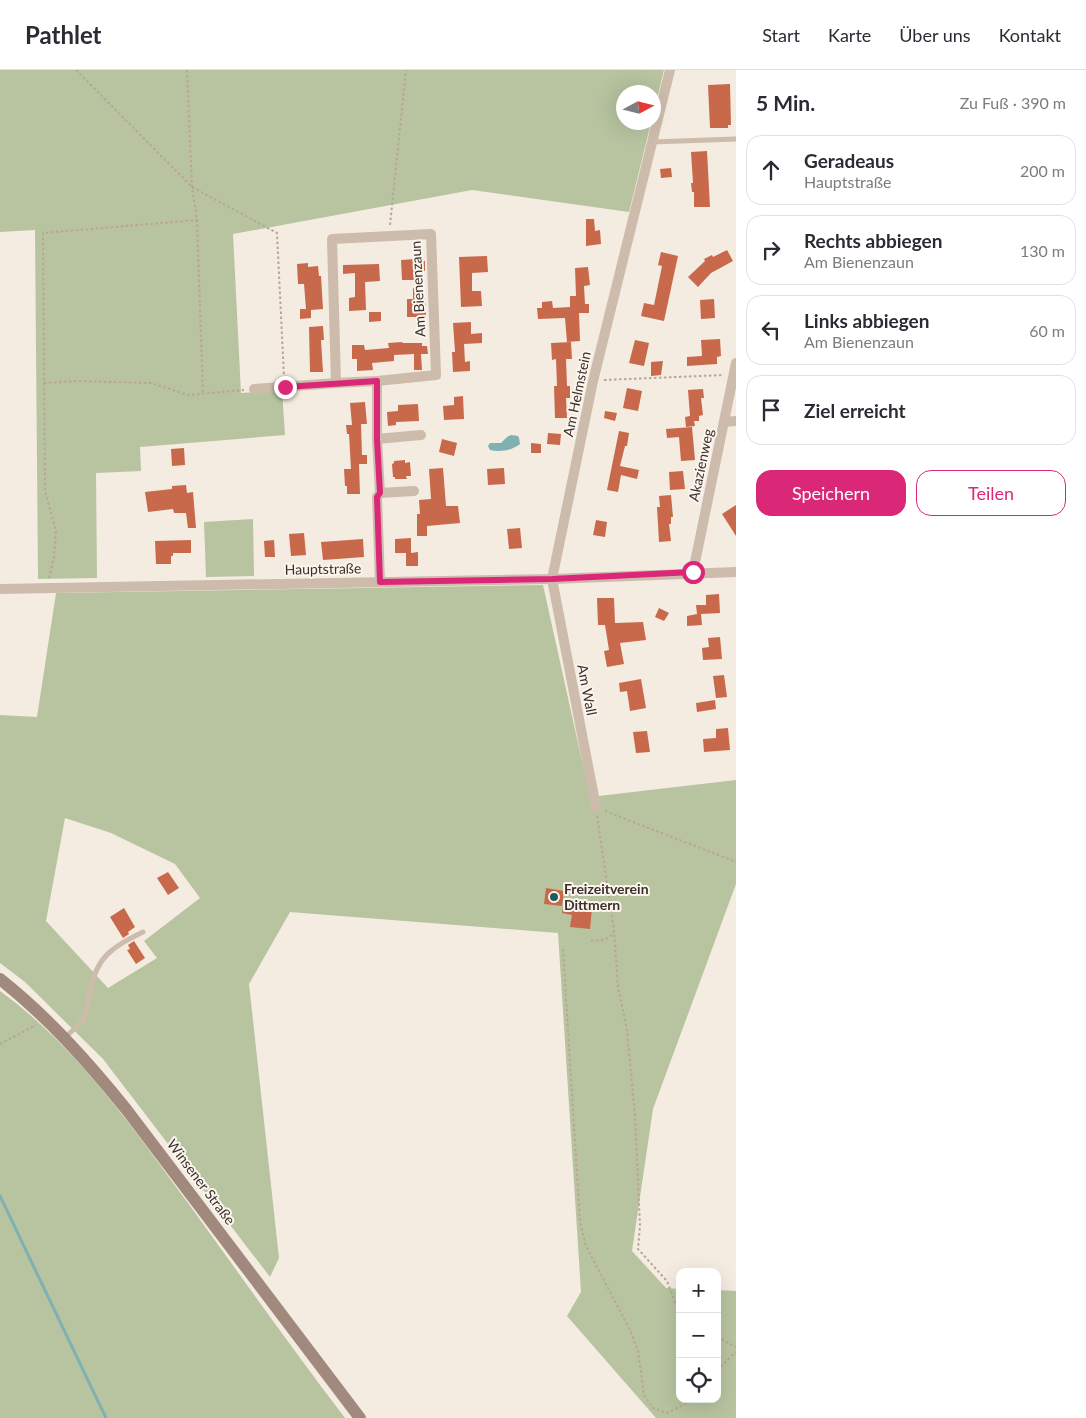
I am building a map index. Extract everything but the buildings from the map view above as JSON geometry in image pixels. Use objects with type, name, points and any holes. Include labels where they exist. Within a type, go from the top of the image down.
[{"type":"main road","name":"Winsener Straße","points":[[0,979],[47,1020],[90,1065],[126,1109],[360,1418]]},
{"type":"street","name":"Am Helmstein","points":[[552,579],[593,381],[670,70]]},
{"type":"street","name":"Am Bienenzaun","points":[[254,389],[377,381],[436,375],[431,234],[332,239],[336,383]]},
{"type":"street","name":"Akazienweg","points":[[693,572],[736,363]]},
{"type":"street","points":[[377,381],[377,439],[380,493],[377,497],[380,582]]},
{"type":"street","points":[[724,422],[736,421]]},
{"type":"street","points":[[377,439],[421,435]]},
{"type":"street","points":[[380,493],[414,491]]},
{"type":"street","name":"Hauptstraße","points":[[0,589],[552,579],[693,572],[736,572]]},
{"type":"street","name":"Am Wall","points":[[552,579],[596,807]]},
{"type":"lane","points":[[652,142],[736,139]]},
{"type":"lane","points":[[65,1038],[82,1021],[87,1010],[92,980],[104,957],[118,944],[143,932]]},
{"type":"path","points":[[76,70],[192,187],[277,233],[285,387]]},
{"type":"path","points":[[187,70],[192,187],[197,220],[204,394]]},
{"type":"path","points":[[389,235],[406,70]]},
{"type":"path","points":[[47,588],[54,557],[56,531],[45,490],[43,233],[197,220]]},
{"type":"path","points":[[593,381],[734,374]]},
{"type":"path","points":[[44,383],[80,381],[151,382],[188,396],[254,389]]},
{"type":"path","points":[[679,1313],[667,1281],[638,1249],[640,1226],[635,1116],[627,1030],[618,987],[614,931],[596,807],[736,862]]},
{"type":"path","points":[[591,941],[610,937],[614,931]]},
{"type":"path","points":[[562,948],[580,1222],[586,1246],[630,1330],[638,1351],[644,1395],[653,1408],[667,1413],[686,1403]]},
{"type":"path","points":[[0,1044],[47,1020]]},
{"type":"path","points":[[721,1339],[736,1347]]},
{"type":"path","points":[[721,1366],[736,1352]]},
{"type":"green space","points":[[0,70],[664,70],[660,85],[616,85],[616,130],[649,130],[629,212],[472,190],[233,234],[241,393],[282,390],[285,435],[140,447],[141,471],[96,473],[97,578],[38,579],[35,230],[0,232]]},
{"type":"green space","points":[[253,519],[254,576],[206,577],[204,522]]},
{"type":"green space","points":[[543,585],[590,797],[736,780],[736,884],[653,1109],[632,1251],[666,1288],[676,1289],[676,1403],[721,1403],[721,1290],[736,1291],[736,1418],[656,1418],[567,1316],[581,1292],[558,933],[290,912],[249,984],[279,1258],[270,1277],[103,1059],[25,982],[0,963],[0,715],[37,717],[56,593]],"holes":[[[65,818],[111,833],[175,864],[200,898],[144,941],[157,958],[108,988],[46,921]]]},
{"type":"green space","points":[[0,991],[54,1037],[79,1063],[124,1117],[345,1418],[0,1418]]},
{"type":"water","points":[[511,435],[518,436],[520,444],[505,450],[490,450],[488,446],[490,443],[501,443]]},
{"type":"waterway","points":[[0,1196],[106,1418]]},
{"type":"place","name":"Freizeitverein Dittmern","points":[[554,897]]},
{"type":"route","points":[[285,387],[377,381],[377,439],[380,493],[377,497],[380,582],[552,579],[693,572]]}]
